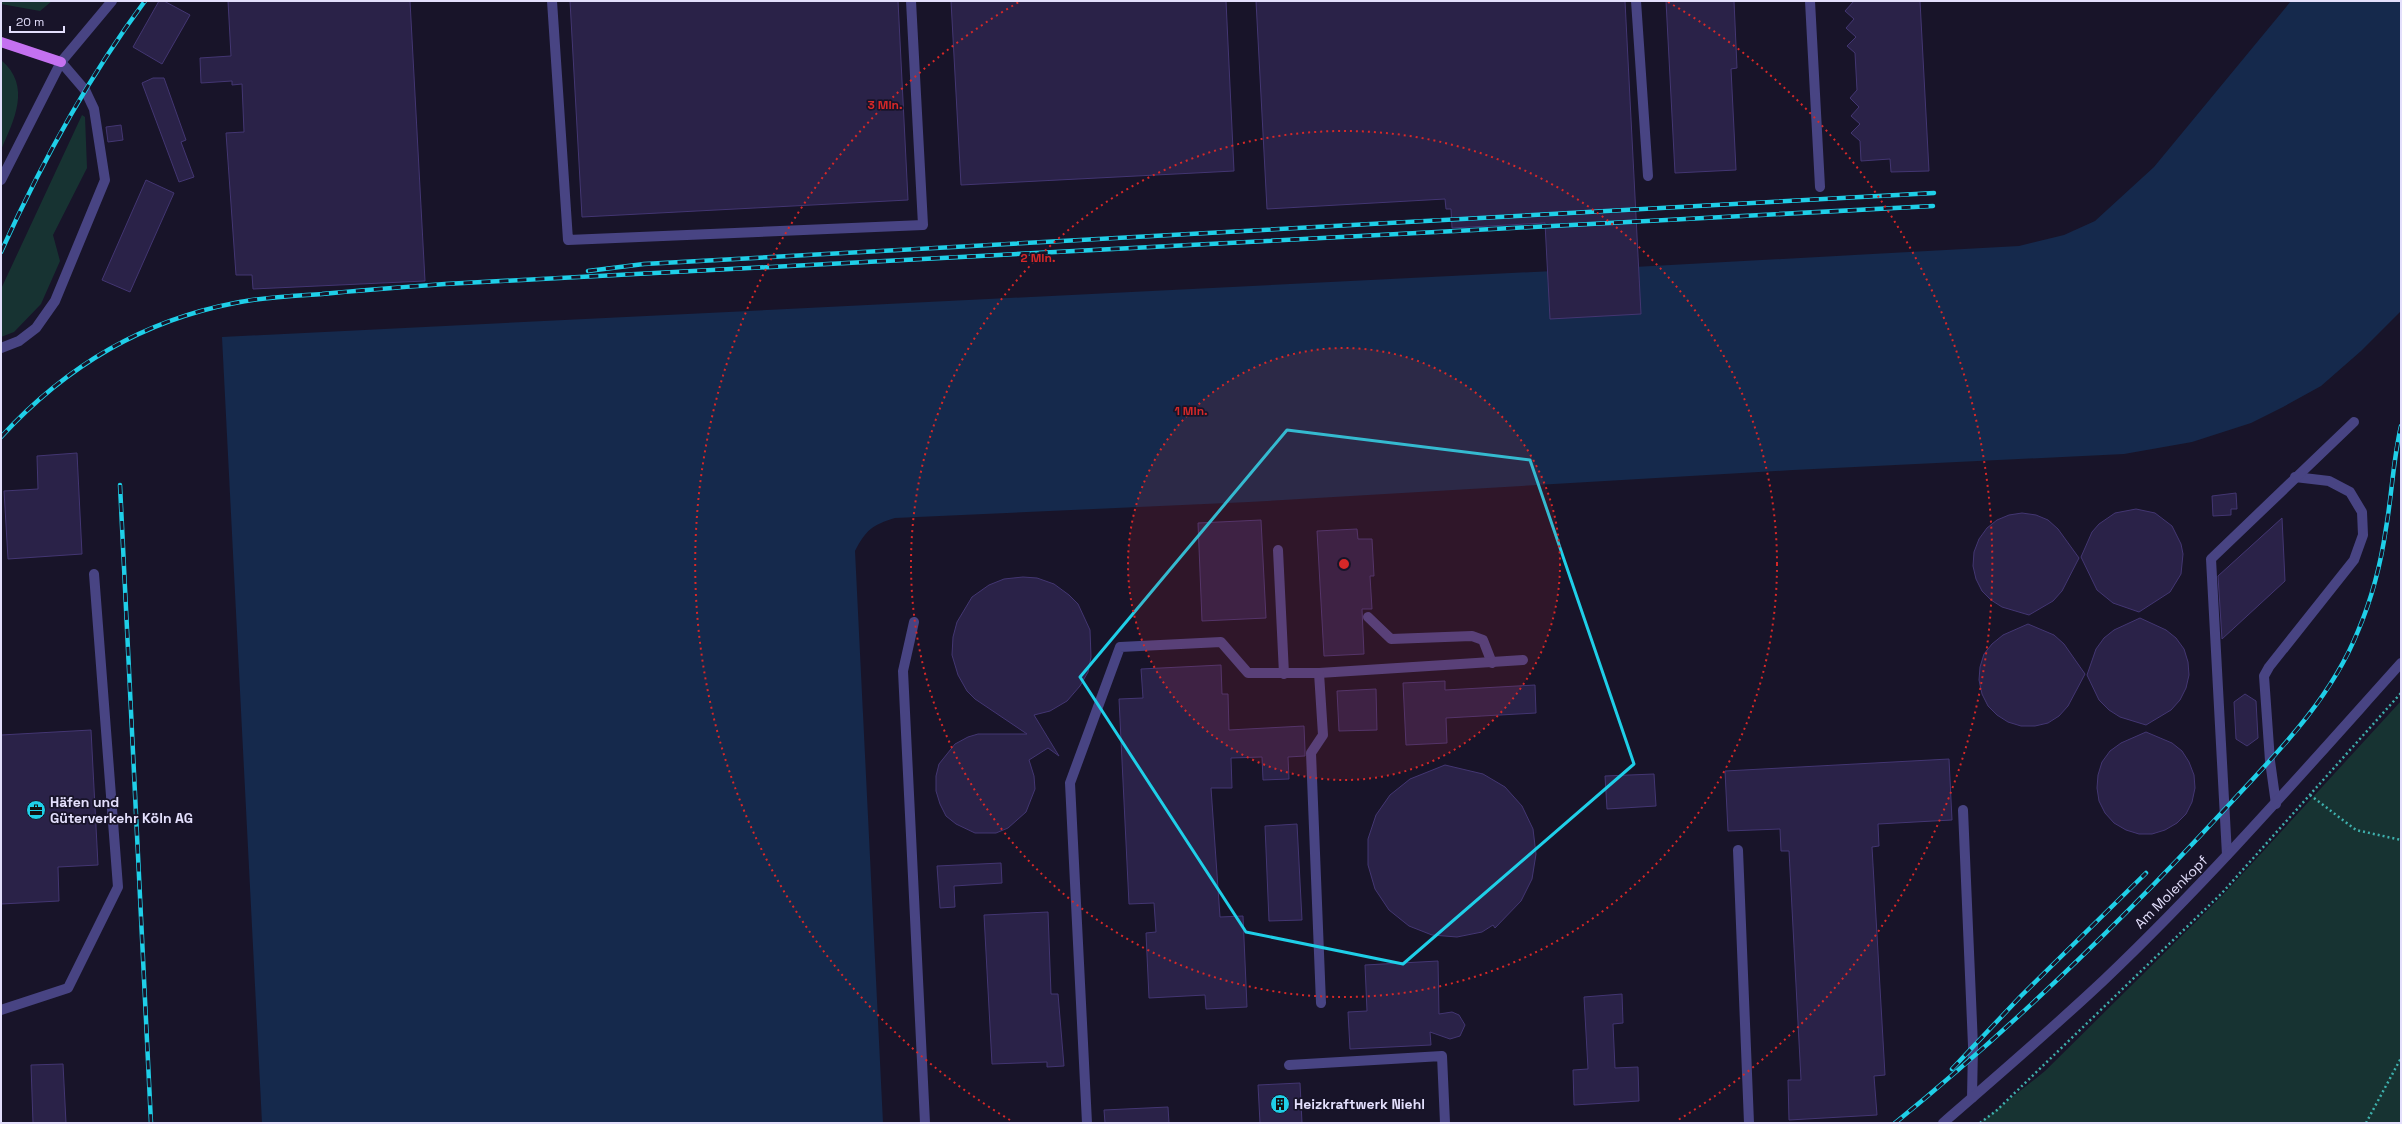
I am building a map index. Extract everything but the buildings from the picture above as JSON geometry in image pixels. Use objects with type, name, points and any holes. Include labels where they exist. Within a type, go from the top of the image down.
[{"type":"main road","points":[[1,42],[61,62]]},
{"type":"street","points":[[1,180],[61,62],[112,1]]},
{"type":"street","points":[[552,1],[568,240],[923,225],[911,1]]},
{"type":"street","points":[[1636,1],[1648,176]]},
{"type":"street","points":[[1810,1],[1820,187]]},
{"type":"street","points":[[1,348],[19,341],[36,328],[55,301],[105,180],[94,109],[85,90],[61,62]]},
{"type":"street","points":[[2227,855],[2211,559],[2354,422]]},
{"type":"street","points":[[2276,804],[2270,761],[2264,676],[2269,667],[2354,560],[2363,536],[2362,512],[2350,492],[2329,481],[2295,477]]},
{"type":"street","points":[[1278,550],[1284,674]]},
{"type":"street","points":[[1,1010],[68,988],[118,887],[94,574]]},
{"type":"street","points":[[1368,617],[1391,639],[1472,636],[1483,640],[1492,663]]},
{"type":"street","points":[[914,622],[903,671],[925,1123]]},
{"type":"street","points":[[1087,1123],[1070,783],[1120,647],[1221,642],[1248,673],[1319,673],[1523,660]]},
{"type":"street","name":"Am Molenkopf","points":[[1943,1123],[2019,1058],[2105,979],[2276,804],[2401,663]]},
{"type":"street","points":[[1319,673],[1323,735],[1311,753],[1321,1003]]},
{"type":"street","points":[[1963,810],[1973,1046],[1972,1098]]},
{"type":"street","points":[[1738,850],[1749,1123]]},
{"type":"street","points":[[1289,1065],[1442,1056],[1445,1123]]},
{"type":"path","points":[[1980,1123],[1996,1111],[2222,893],[2401,693]]},
{"type":"path","points":[[2310,795],[2356,830],[2401,840]]},
{"type":"path","points":[[2366,1123],[2401,1058]]},
{"type":"highlighted area","points":[[1287,430],[1530,460],[1634,764],[1403,964],[1246,932],[1080,677]]},
{"type":"green space","points":[[1,1],[52,1],[40,11],[1,4]]},
{"type":"green space","points":[[1,60],[10,70],[16,81],[18,104],[11,127],[1,150]]},
{"type":"green space","points":[[82,115],[85,117],[87,168],[53,235],[60,261],[41,304],[14,332],[1,337],[1,289]]},
{"type":"green space","points":[[2401,701],[2401,1123],[1980,1123],[2045,1071],[2223,895]]},
{"type":"water","points":[[2291,1],[2401,1],[2401,311],[2361,351],[2321,386],[2251,423],[2192,442],[2124,454],[1793,470],[1249,502],[895,518],[881,523],[866,533],[855,551],[883,1123],[262,1123],[222,337],[1634,267],[2019,246],[2064,235],[2095,221],[2154,167]]},
{"type":"railway","points":[[1,252],[49,154],[84,91],[145,1]]},
{"type":"railway","points":[[588,271],[644,264],[1934,193]]},
{"type":"railway","points":[[1,437],[51,389],[107,350],[168,322],[201,311],[235,303],[267,298],[445,284],[1933,206]]},
{"type":"railway","points":[[1895,1123],[1939,1087],[2024,1011],[2147,892],[2282,747],[2317,704],[2346,657],[2363,619],[2372,593],[2384,541],[2401,426]]},
{"type":"railway","points":[[120,485],[151,1123]]},
{"type":"railway","points":[[1952,1069],[2021,996],[2146,873]]},
{"type":"place","name":"Häfen und Güterverkehr Köln AG","points":[[36,810]]},
{"type":"place","name":"Heizkraftwerk Niehl","points":[[1280,1104]]}]
